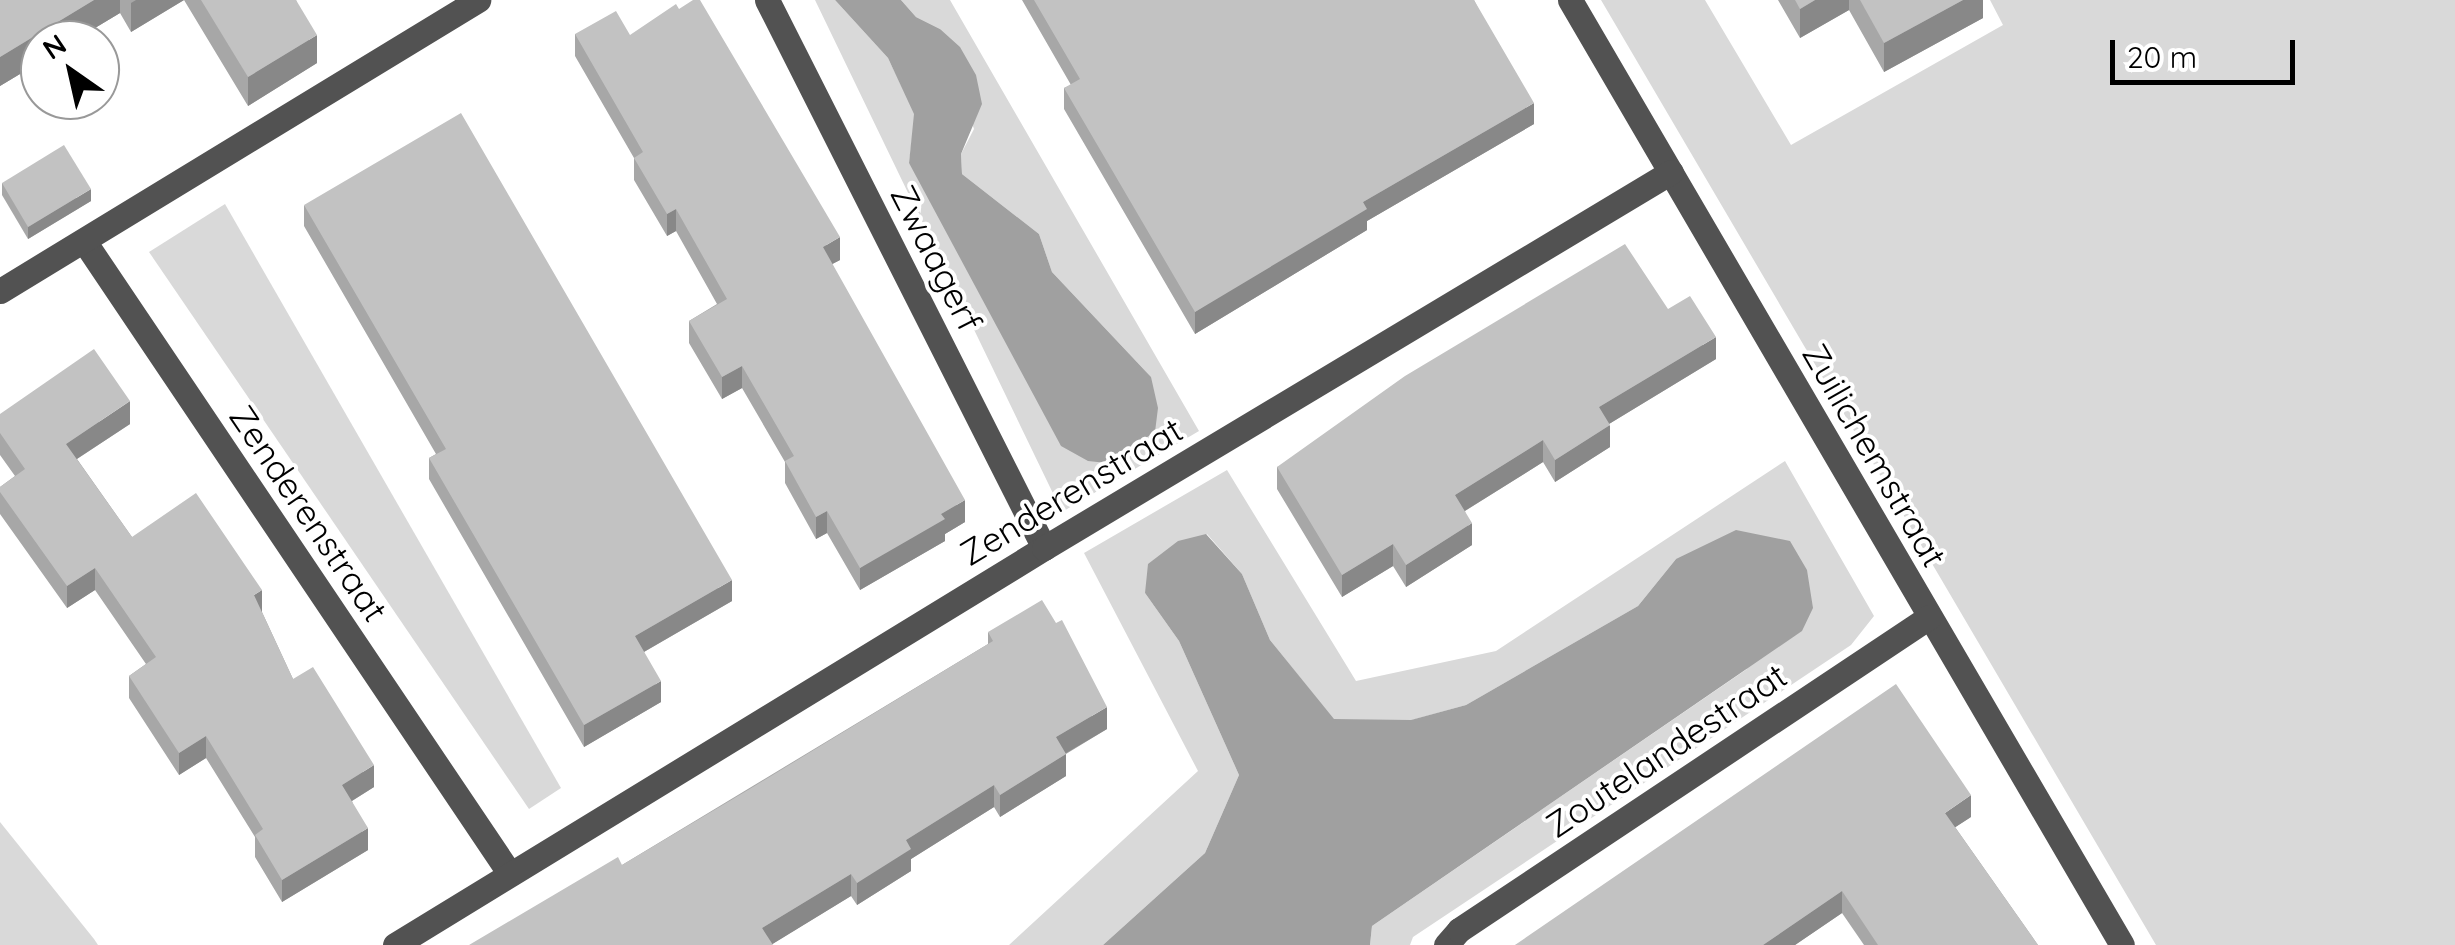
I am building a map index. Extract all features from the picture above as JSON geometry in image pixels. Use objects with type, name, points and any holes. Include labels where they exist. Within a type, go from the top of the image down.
[{"type":"street","points":[[0,291],[478,0]]},
{"type":"street","name":"Zwaagerf","points":[[767,0],[1044,548]]},
{"type":"street","name":"Zuilichemstraat","points":[[1570,0],[2122,945]]},
{"type":"street","name":"Zenderenstraat","points":[[395,945],[1044,548],[1671,172]]},
{"type":"street","name":"Zenderenstraat","points":[[84,241],[510,874]]},
{"type":"street","name":"Zoutelandestraat","points":[[1446,945],[1459,930],[1928,617]]},
{"type":"shaded area","points":[[815,0],[835,0],[888,58],[915,114],[909,163],[1151,377],[1052,272],[1039,234],[962,174],[961,154],[974,129],[940,29],[916,17],[901,0],[950,0],[1199,431],[1062,512]]},
{"type":"shaded area","points":[[835,0],[901,0],[916,17],[940,29],[960,47],[976,75],[982,104],[961,154],[962,174],[1039,234],[1052,272],[1151,377],[1158,408],[1155,432],[1107,463],[1088,461],[1061,446],[909,163],[914,114],[888,58]]},
{"type":"shaded area","points":[[1601,0],[1705,0],[1791,145],[2003,25],[1990,0],[2455,0],[2455,945],[2156,945]]},
{"type":"shaded area","points":[[225,204],[561,788],[529,809],[149,252]]},
{"type":"shaded area","points":[[1785,461],[1874,616],[1851,645],[1413,937],[1410,945],[1370,945],[1372,926],[1747,669],[1676,559],[1638,606],[1466,705],[1412,720],[1334,720],[1270,640],[1242,574],[1207,534],[1145,593],[1179,641],[1239,775],[1205,853],[1103,945],[1009,945],[1198,771],[1084,553],[1227,470],[1356,681],[1496,651]]},
{"type":"shaded area","points":[[1736,530],[1790,541],[1807,570],[1813,608],[1802,631],[1372,926],[1370,945],[1103,945],[1205,853],[1239,775],[1179,641],[1145,593],[1148,564],[1178,541],[1206,534],[1242,574],[1270,640],[1334,719],[1411,720],[1466,705],[1638,606],[1676,559]]},
{"type":"shaded area","points":[[0,822],[94,939],[98,945],[0,945]]},
{"type":"building","points":[[0,0],[94,0],[61,20],[20,20],[20,45],[0,57]]},
{"type":"building","points":[[201,0],[296,0],[317,35],[248,77]]},
{"type":"building","points":[[700,0],[840,237],[823,247],[965,500],[941,514],[945,519],[860,568],[827,511],[816,517],[785,461],[794,456],[742,366],[722,377],[689,321],[727,299],[676,209],[667,214],[634,158],[643,152],[575,34],[616,11],[630,35],[676,4],[679,9]]},
{"type":"building","points":[[1034,0],[1474,0],[1534,103],[1363,202],[1367,209],[1195,312],[1064,88],[1080,79]]},
{"type":"building","points":[[1795,0],[1815,0],[1800,9]]},
{"type":"building","points":[[1860,0],[1963,0],[1884,43]]},
{"type":"building","points":[[461,113],[732,580],[635,636],[661,681],[584,725],[429,458],[446,449],[304,205]]},
{"type":"building","points":[[64,145],[91,189],[28,227],[2,183]]},
{"type":"building","points":[[1625,244],[1668,309],[1690,296],[1716,337],[1599,407],[1610,425],[1555,460],[1543,440],[1455,495],[1472,523],[1406,565],[1393,544],[1342,575],[1277,467],[1405,376]]},
{"type":"building","points":[[94,349],[130,401],[66,444],[132,537],[196,493],[262,590],[254,595],[293,679],[313,667],[374,765],[342,785],[368,828],[282,880],[255,835],[263,829],[206,736],[179,753],[129,676],[156,657],[95,568],[67,586],[0,492],[0,487],[25,469],[0,433],[0,414]]},
{"type":"building","points":[[1042,600],[1056,623],[1062,620],[1107,707],[1056,737],[1066,754],[1000,795],[994,785],[906,840],[911,849],[857,883],[851,874],[762,928],[773,945],[469,945],[618,857],[622,865],[748,790],[993,641],[988,632]]},
{"type":"building","points":[[1896,684],[1971,795],[1945,813],[2038,945],[1878,945],[1842,891],[1763,945],[1515,945]]}]
